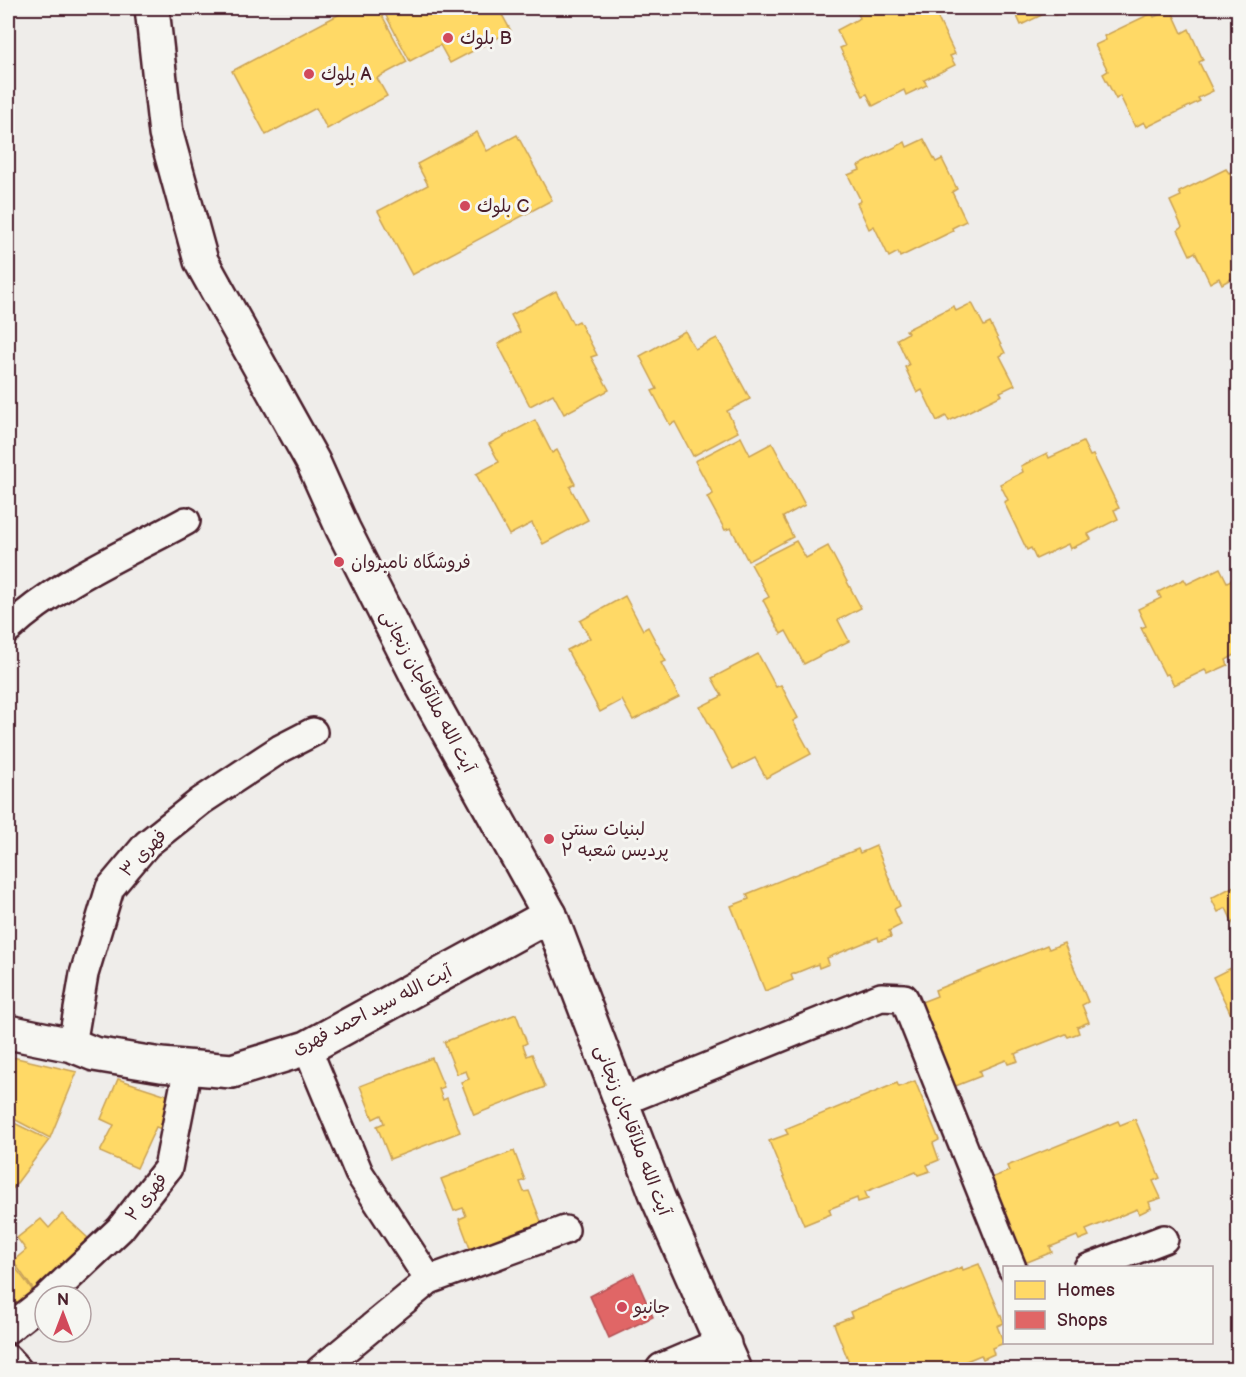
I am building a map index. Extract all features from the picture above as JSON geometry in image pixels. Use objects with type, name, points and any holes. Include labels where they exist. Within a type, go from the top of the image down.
[{"type":"main road","name":"آیت الله ملاآقاجان زنجانی","points":[[152,8],[166,134],[201,261],[313,462],[343,528],[420,681],[550,915],[658,1198],[729,1357]]},
{"type":"main road","name":"آیت الله سید احمد فهری","points":[[8,1032],[72,1045],[94,1054],[161,1065],[232,1071],[307,1048],[550,915]]},
{"type":"main road","points":[[663,1370],[729,1357]]},
{"type":"street","points":[[8,629],[27,611],[96,568],[186,521]]},
{"type":"street","name":"فهری ۳","points":[[72,1045],[84,974],[110,888],[147,844],[201,801],[280,749],[313,732]]},
{"type":"street","points":[[621,1102],[881,997],[904,998],[1011,1266]]},
{"type":"street","points":[[307,1048],[359,1173],[429,1280]]},
{"type":"street","name":"فهری ۲","points":[[62,1284],[120,1229],[168,1168],[188,1067]]},
{"type":"street","points":[[320,1370],[429,1280],[565,1230]]},
{"type":"street","points":[[1093,1266],[1164,1239]]},
{"type":"street","points":[[8,1329],[33,1309]]},
{"type":"street","points":[[8,1359],[18,1370]]},
{"type":"building: Homes","name":"بلوك A","points":[[351,8],[378,8],[407,62],[377,78],[387,96],[327,129],[316,108],[266,135],[232,71]]},
{"type":"building: Homes","name":"بلوك B","points":[[382,8],[506,8],[500,11],[511,31],[450,63],[440,45],[410,61]]},
{"type":"building: Homes","points":[[866,8],[933,8],[955,54],[950,56],[955,65],[924,80],[927,85],[906,95],[904,90],[873,106],[867,94],[863,96],[840,48],[845,46],[837,30],[860,18],[857,12]]},
{"type":"building: Homes","points":[[1008,8],[1069,8],[1055,15],[1052,10],[1021,25],[1016,14],[1012,15]]},
{"type":"building: Homes","points":[[1171,9],[1182,33],[1189,29],[1203,60],[1199,62],[1213,91],[1198,98],[1200,101],[1147,127],[1144,122],[1135,127],[1120,96],[1116,99],[1103,74],[1108,71],[1095,45],[1106,40],[1104,36],[1152,13],[1154,17]]},
{"type":"building: Homes","name":"بلوك C","points":[[477,132],[487,151],[517,135],[552,200],[412,275],[378,211],[428,185],[417,164]]},
{"type":"building: Homes","points":[[924,139],[936,162],[942,159],[957,189],[952,192],[966,221],[952,228],[953,231],[900,257],[898,252],[889,257],[874,226],[869,229],[857,203],[861,201],[848,175],[860,170],[858,166],[905,142],[907,147]]},
{"type":"building: Homes","points":[[1238,168],[1238,275],[1222,284],[1219,278],[1210,283],[1195,252],[1190,255],[1178,230],[1182,227],[1170,201],[1181,196],[1179,192],[1226,169],[1229,173]]},
{"type":"building: Homes","points":[[556,291],[573,324],[579,321],[597,355],[591,357],[609,390],[564,414],[553,394],[530,406],[498,344],[520,332],[511,315]]},
{"type":"building: Homes","points":[[972,303],[984,326],[990,323],[1005,353],[1000,356],[1015,385],[1000,392],[1002,395],[949,421],[946,416],[937,421],[922,390],[917,393],[905,367],[909,365],[897,339],[908,333],[906,330],[954,306],[956,311]]},
{"type":"building: Homes","points":[[685,331],[695,349],[717,338],[750,399],[727,411],[738,432],[693,456],[675,422],[670,425],[652,391],[657,389],[640,356]]},
{"type":"building: Homes","points":[[535,420],[552,453],[557,450],[575,484],[570,487],[588,520],[543,544],[532,523],[509,535],[476,474],[499,462],[489,444]]},
{"type":"building: Homes","points":[[741,437],[750,455],[772,443],[805,505],[783,517],[793,537],[748,561],[731,528],[725,530],[707,497],[713,494],[695,461]]},
{"type":"building: Homes","points":[[1083,442],[1090,456],[1093,455],[1119,508],[1114,510],[1118,519],[1088,534],[1091,539],[1070,549],[1068,544],[1036,559],[1031,548],[1027,550],[1004,502],[1008,500],[1000,484],[1023,472],[1021,466],[1047,453],[1049,458]]},
{"type":"building: Homes","points":[[796,541],[806,558],[828,546],[861,608],[838,620],[849,641],[804,664],[786,631],[781,634],[763,600],[769,597],[751,564]]},
{"type":"building: Homes","points":[[1220,568],[1227,582],[1231,580],[1238,596],[1238,653],[1226,660],[1228,665],[1208,674],[1205,670],[1174,685],[1168,674],[1165,675],[1141,628],[1146,626],[1138,609],[1161,598],[1158,592],[1184,579],[1187,584]]},
{"type":"building: Homes","points":[[625,596],[643,630],[648,627],[666,661],[661,663],[679,697],[633,720],[622,700],[600,712],[567,650],[590,638],[580,621]]},
{"type":"building: Homes","points":[[758,654],[776,687],[781,685],[798,718],[793,721],[811,754],[766,778],[755,758],[733,769],[700,707],[722,696],[712,678]]},
{"type":"building: Homes","points":[[876,846],[900,906],[894,909],[901,925],[889,931],[891,937],[879,941],[878,937],[827,958],[829,964],[819,968],[818,964],[791,975],[793,980],[765,991],[731,906],[749,899],[747,894],[858,849],[860,853]]},
{"type":"building: Homes","points":[[1238,884],[1238,934],[1226,908],[1218,912],[1211,898]]},
{"type":"building: Homes","points":[[1064,943],[1088,1002],[1082,1005],[1089,1022],[1077,1027],[1079,1033],[1068,1037],[1066,1034],[1015,1054],[1018,1061],[1008,1064],[1006,1060],[979,1071],[981,1076],[953,1087],[919,1003],[937,996],[935,990],[1047,945],[1049,949]]},
{"type":"building: Homes","points":[[1233,967],[1236,974],[1238,973],[1238,1029],[1213,977]]},
{"type":"building: Homes","points":[[516,1014],[527,1043],[523,1045],[527,1056],[532,1054],[545,1087],[474,1115],[461,1082],[469,1079],[466,1071],[457,1074],[444,1042]]},
{"type":"building: Homes","points":[[8,1056],[77,1072],[50,1138],[8,1116]]},
{"type":"building: Homes","points":[[432,1058],[444,1087],[439,1089],[443,1100],[447,1098],[460,1132],[390,1159],[377,1126],[384,1123],[381,1115],[373,1119],[360,1086]]},
{"type":"building: Homes","points":[[118,1079],[173,1097],[162,1129],[156,1127],[137,1168],[100,1152],[114,1125],[101,1119]]},
{"type":"building: Homes","points":[[915,1081],[939,1140],[933,1143],[939,1160],[927,1165],[930,1171],[918,1175],[916,1172],[865,1192],[868,1199],[858,1202],[857,1198],[829,1209],[831,1214],[804,1225],[769,1141],[788,1134],[785,1129],[897,1083],[899,1087]]},
{"type":"building: Homes","points":[[1135,1119],[1160,1178],[1153,1181],[1161,1198],[1149,1202],[1151,1208],[1139,1214],[1137,1209],[1086,1230],[1089,1236],[1079,1240],[1077,1236],[1050,1247],[1052,1252],[1025,1263],[991,1178],[1009,1171],[1007,1166],[1118,1121],[1120,1125]]},
{"type":"building: Homes","points":[[8,1120],[49,1140],[8,1195]]},
{"type":"building: Homes","points":[[514,1151],[525,1180],[520,1182],[524,1192],[529,1191],[542,1224],[471,1251],[459,1219],[466,1216],[463,1208],[454,1211],[441,1179]]},
{"type":"building: Homes","points":[[62,1214],[88,1238],[77,1253],[44,1284],[33,1284],[33,1289],[13,1261],[26,1250],[17,1238],[41,1219],[49,1228]]},
{"type":"building: Homes","points":[[11,1262],[33,1293],[8,1329],[8,1265]]},
{"type":"building: Homes","points":[[979,1264],[1003,1321],[1003,1323],[997,1326],[1003,1343],[992,1348],[994,1354],[983,1359],[981,1355],[944,1370],[852,1370],[834,1324],[852,1317],[850,1312],[962,1267],[963,1270]]},
{"type":"building: Shops","name":"جانبو","points":[[634,1273],[653,1317],[609,1338],[590,1296]]},
{"type":"place","name":"بلوك B","points":[[448,38]]},
{"type":"place","name":"بلوك A","points":[[309,74]]},
{"type":"place","name":"بلوك C","points":[[465,206]]},
{"type":"place","name":"فروشگاه نامبروان","points":[[339,562]]},
{"type":"place","name":"لبنیات سنتی پردیس شعبه ۲","points":[[549,839]]},
{"type":"place","name":"جانبو","points":[[622,1307]]}]
